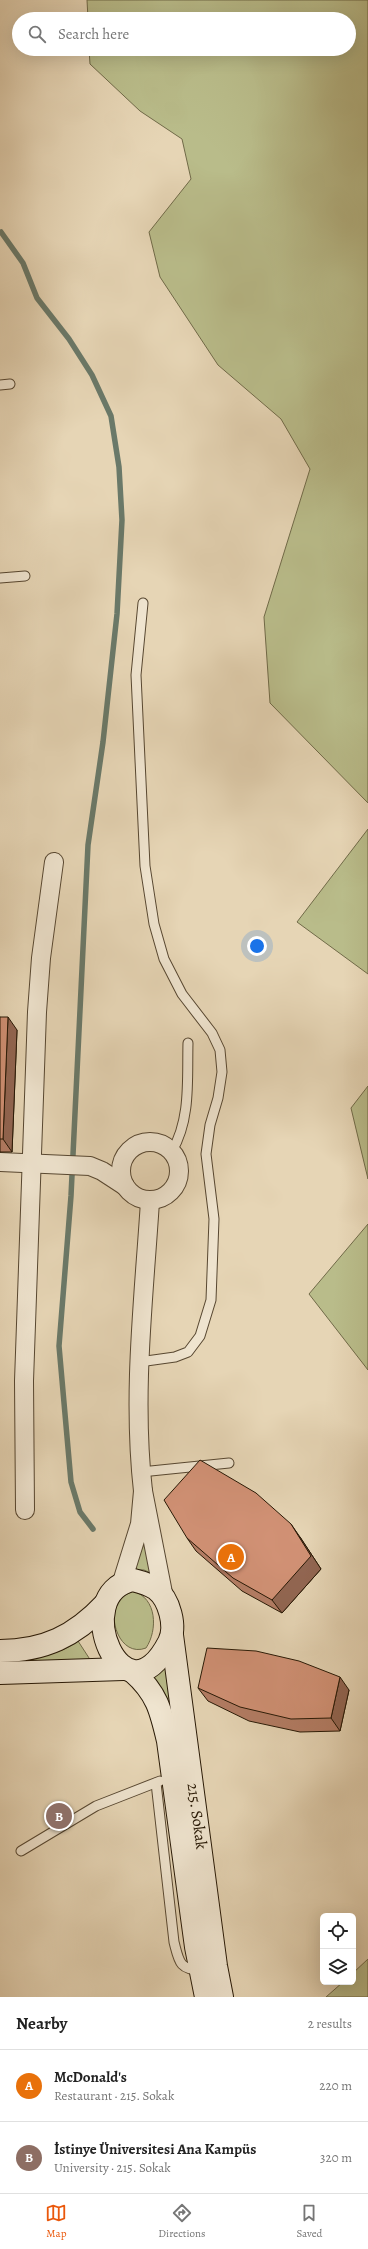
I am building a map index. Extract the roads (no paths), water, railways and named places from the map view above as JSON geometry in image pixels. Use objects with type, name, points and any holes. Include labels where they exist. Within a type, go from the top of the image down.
[{"type":"street","points":[[25,1510],[24,1381],[40,958],[54,862]]},
{"type":"street","points":[[156,1142],[165,1145],[172,1151],[180,1168],[179,1178],[175,1187],[160,1199],[150,1201],[140,1199],[131,1194],[121,1177],[121,1167],[124,1158],[130,1150],[137,1144],[156,1142]]},
{"type":"street","points":[[0,1162],[90,1166],[102,1171],[125,1186]]},
{"type":"street","points":[[0,1673],[128,1670],[144,1668],[155,1661],[165,1650],[172,1635],[170,1611],[164,1598],[143,1491],[138,1419],[139,1362],[150,1201]]},
{"type":"street","points":[[0,1651],[24,1649],[67,1635],[88,1621],[105,1604],[111,1592],[122,1582],[138,1531],[143,1491]]},
{"type":"street","points":[[122,1582],[133,1580],[145,1583],[156,1589],[164,1598]]},
{"type":"street","points":[[105,1604],[103,1618],[106,1640],[113,1658],[128,1670]]},
{"type":"street","name":"215. Sokak","points":[[172,1635],[174,1778],[196,1947],[206,1997]]},
{"type":"street","name":"215. Sokak","points":[[128,1670],[145,1682],[156,1698],[162,1711],[174,1778],[222,1997]]},
{"type":"lane","points":[[0,385],[10,384]]},
{"type":"lane","points":[[0,578],[25,576]]},
{"type":"lane","points":[[139,1362],[175,1357],[188,1352],[200,1336],[211,1300],[214,1219],[206,1154],[210,1125],[218,1098],[222,1072],[220,1050],[212,1033],[182,994],[164,958],[154,924],[145,866],[136,675],[143,602]]},
{"type":"lane","points":[[172,1151],[180,1138],[185,1121],[188,1042]]},
{"type":"lane","points":[[141,1472],[229,1463]]},
{"type":"lane","points":[[21,1851],[96,1806],[174,1778]]},
{"type":"waterway","points":[[1,232],[23,263],[37,298],[69,339],[92,375],[111,416],[119,467],[122,520],[117,614],[103,742],[88,845],[71,1196],[59,1346],[71,1482],[80,1512],[93,1529]]},
{"type":"place","name":"McDonald's","points":[[231,1557]]},
{"type":"place","name":"İstinye Üniversitesi Ana Kampüs","points":[[59,1816]]}]
